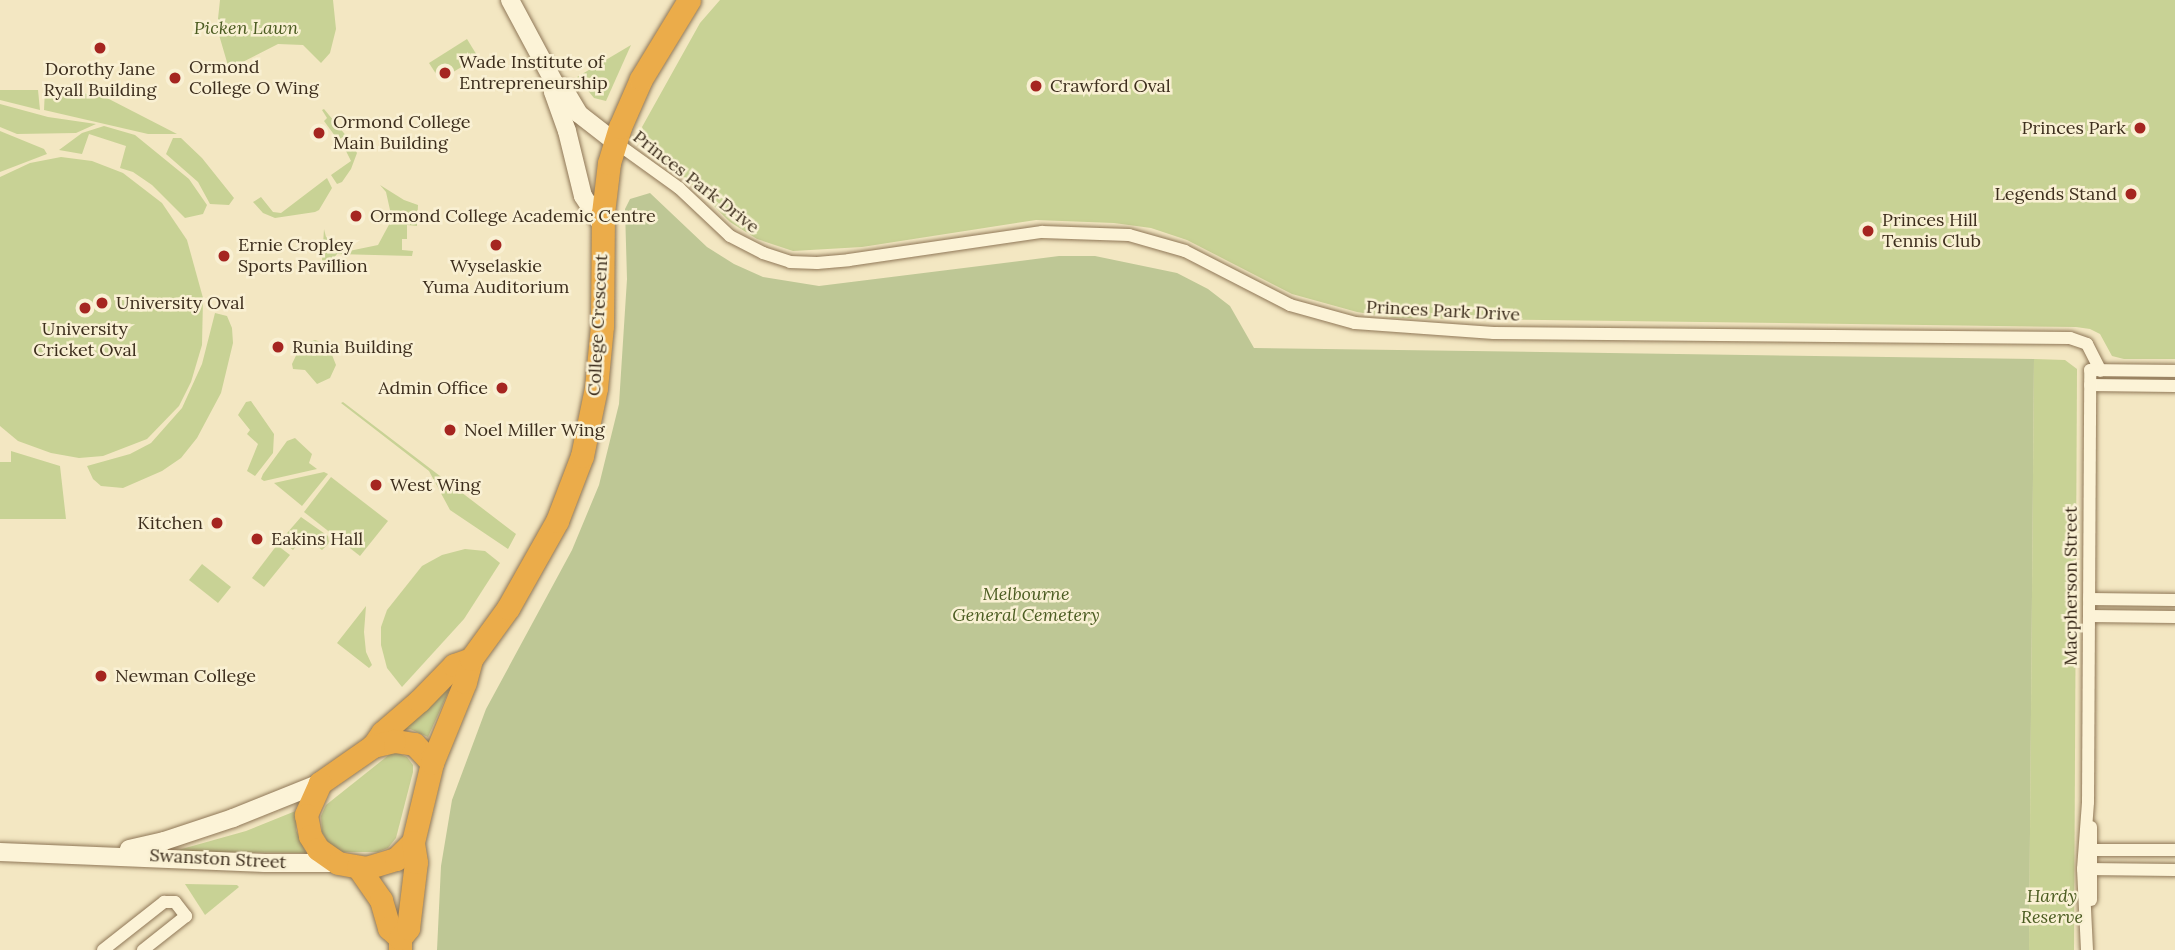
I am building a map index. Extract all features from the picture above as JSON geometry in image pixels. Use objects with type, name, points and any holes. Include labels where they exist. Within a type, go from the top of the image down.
[{"type":"highway","name":"College Crescent","points":[[432,763],[465,682],[471,659],[503,616],[542,551],[578,468],[589,426],[598,372],[602,225],[606,181],[615,142],[641,79],[689,0]]},
{"type":"highway","name":"College Crescent","points":[[373,746],[382,733],[419,701],[454,665],[471,659]]},
{"type":"highway","points":[[410,741],[420,748],[432,763],[413,842],[416,862],[408,928],[400,944],[389,928],[381,900],[348,865],[318,849],[308,830],[309,805],[320,783],[373,746],[410,741]]},
{"type":"highway","points":[[348,865],[393,861],[413,842]]},
{"type":"main road","points":[[510,0],[555,84],[564,89],[579,114],[615,142]]},
{"type":"main road","points":[[555,84],[553,92],[567,131],[583,196],[602,225]]},
{"type":"main road","name":"Swanston Street","points":[[98,854],[174,838],[320,783]]},
{"type":"main road","name":"Swanston Street","points":[[0,852],[348,865]]},
{"type":"street","name":"Princes Park Drive","points":[[615,142],[679,188],[730,236],[764,253],[790,261],[817,263],[849,260],[1042,232],[1129,235],[1185,251],[1290,305],[1355,323],[1494,333],[2070,338],[2087,344],[2095,370]]},
{"type":"street","points":[[2095,370],[2175,371]]},
{"type":"street","name":"Macpherson Street","points":[[2087,950],[2090,386],[2095,370]]},
{"type":"street","points":[[2090,386],[2175,386]]},
{"type":"street","points":[[2089,599],[2175,600]]},
{"type":"street","points":[[2089,616],[2175,617]]},
{"type":"street","points":[[2088,848],[2175,850]]},
{"type":"street","points":[[2088,869],[2175,870]]},
{"type":"street","points":[[107,949],[164,902],[175,902],[186,916],[143,950]]},
{"type":"green space","name":"Picken Lawn","points":[[220,0],[333,0],[336,29],[330,53],[321,63],[303,45],[278,44],[229,69],[217,28]]},
{"type":"green space","name":"Princes Park","points":[[720,0],[2175,0],[2175,359],[2124,359],[2112,356],[2100,334],[2076,327],[1395,318],[1357,312],[1292,294],[1187,240],[1151,228],[1114,223],[1036,220],[862,247],[793,251],[757,239],[730,222],[684,177],[651,151],[642,127],[700,23]]},
{"type":"green space","points":[[467,39],[478,57],[440,80],[429,63]]},
{"type":"green space","points":[[631,45],[606,101],[594,98],[577,77]]},
{"type":"green space","points":[[45,89],[64,89],[107,98],[177,134],[148,134],[44,110]]},
{"type":"green space","points":[[0,90],[38,90],[40,110],[0,100]]},
{"type":"green space","points":[[0,104],[48,117],[96,124],[76,133],[17,134],[0,127]]},
{"type":"green space","points":[[324,109],[357,153],[351,169],[342,182],[337,184],[331,175],[351,161],[346,151],[351,147],[343,137],[338,140],[324,121],[327,118],[322,110]]},
{"type":"green space","points":[[104,126],[135,135],[189,179],[207,205],[203,214],[185,218],[152,185],[133,172],[120,168],[126,146],[89,134],[82,154],[59,150],[82,133]]},
{"type":"green space","points":[[0,131],[44,149],[47,154],[0,172]]},
{"type":"green space","points":[[173,138],[181,138],[202,158],[234,198],[229,205],[210,204],[198,182],[166,154]]},
{"type":"green space","name":"University Oval","points":[[61,157],[92,161],[123,173],[162,203],[187,240],[203,298],[202,345],[191,382],[179,406],[147,439],[103,456],[79,458],[51,453],[18,441],[0,426],[0,177],[30,163]]},
{"type":"green space","points":[[327,178],[332,188],[319,210],[315,212],[275,218],[263,213],[253,202],[261,197],[273,212],[281,213]]},
{"type":"green space","points":[[380,185],[418,205],[417,226],[407,225],[407,239],[402,239],[402,250],[413,251],[412,256],[337,254],[333,259],[322,261],[324,229],[326,237],[349,251],[378,245],[392,219],[386,192]]},
{"type":"green space","name":"Melbourne General Cemetery","points":[[650,193],[707,247],[734,264],[763,277],[819,286],[1059,256],[1095,256],[1177,273],[1208,289],[1230,306],[1254,348],[2034,359],[2029,950],[437,950],[441,866],[452,800],[486,709],[572,550],[599,485],[619,404],[627,279],[625,209],[630,199]]},
{"type":"green space","points":[[215,313],[227,316],[232,328],[233,343],[221,393],[197,438],[181,458],[162,471],[123,488],[101,486],[93,479],[87,466],[130,454],[151,443],[182,408],[202,364]]},
{"type":"green space","points":[[315,340],[328,345],[336,365],[330,378],[317,384],[305,370],[293,369],[292,364],[301,345]]},
{"type":"green space","name":"Hardy Reserve","points":[[2034,359],[2065,360],[2077,369],[2074,950],[2029,950]]},
{"type":"green space","points":[[251,401],[274,434],[273,453],[255,476],[247,471],[258,444],[247,434],[250,430],[238,415],[246,402]]},
{"type":"green space","points":[[341,403],[516,534],[508,549],[450,510],[429,471]]},
{"type":"green space","points":[[295,438],[312,454],[309,463],[317,469],[264,481],[261,479],[287,441]]},
{"type":"green space","points":[[11,451],[60,466],[66,519],[0,519],[0,462],[11,462]]},
{"type":"green space","points":[[324,472],[328,474],[302,506],[274,483]]},
{"type":"green space","points":[[331,477],[388,521],[360,556],[304,512]]},
{"type":"green space","points":[[301,517],[328,536],[329,543],[322,550],[304,537],[293,550],[281,540]]},
{"type":"green space","points":[[277,545],[290,555],[264,587],[252,578]]},
{"type":"green space","points":[[465,549],[485,551],[500,563],[464,619],[402,687],[387,668],[381,645],[381,627],[387,610],[422,566],[442,555]]},
{"type":"green space","points":[[202,564],[231,587],[218,603],[189,580]]},
{"type":"green space","points":[[366,606],[364,632],[366,652],[372,665],[369,668],[337,643]]},
{"type":"green space","points":[[456,675],[428,737],[410,729],[399,730]]},
{"type":"green space","points":[[398,753],[407,757],[413,765],[413,772],[396,838],[388,848],[378,852],[343,852],[330,846],[322,832],[321,816],[326,805],[390,754]]},
{"type":"green space","points":[[298,810],[296,830],[306,853],[171,852],[246,831]]},
{"type":"green space","points":[[185,884],[237,885],[239,887],[205,915]]},
{"type":"place","name":"Dorothy Jane Ryall Building","points":[[100,48]]},
{"type":"place","name":"Wade Institute of Entrepreneurship","points":[[445,73]]},
{"type":"place","name":"Ormond College O Wing","points":[[175,78]]},
{"type":"place","name":"Crawford Oval","points":[[1036,86]]},
{"type":"place","name":"Princes Park","points":[[2140,128]]},
{"type":"place","name":"Ormond College Main Building","points":[[319,133]]},
{"type":"place","name":"Legends Stand","points":[[2131,194]]},
{"type":"place","name":"Ormond College Academic Centre","points":[[356,216]]},
{"type":"place","name":"Princes Hill Tennis Club","points":[[1868,231]]},
{"type":"place","name":"Wyselaskie Yuma Auditorium","points":[[496,245]]},
{"type":"place","name":"Ernie Cropley Sports Pavillion","points":[[224,256]]},
{"type":"place","name":"University Oval","points":[[102,303]]},
{"type":"place","name":"University Cricket Oval","points":[[85,308]]},
{"type":"place","name":"Runia Building","points":[[278,347]]},
{"type":"place","name":"Admin Office","points":[[502,388]]},
{"type":"place","name":"Noel Miller Wing","points":[[450,430]]},
{"type":"place","name":"West Wing","points":[[376,485]]},
{"type":"place","name":"Kitchen","points":[[217,523]]},
{"type":"place","name":"Eakins Hall","points":[[257,539]]},
{"type":"place","name":"Newman College","points":[[101,676]]}]
